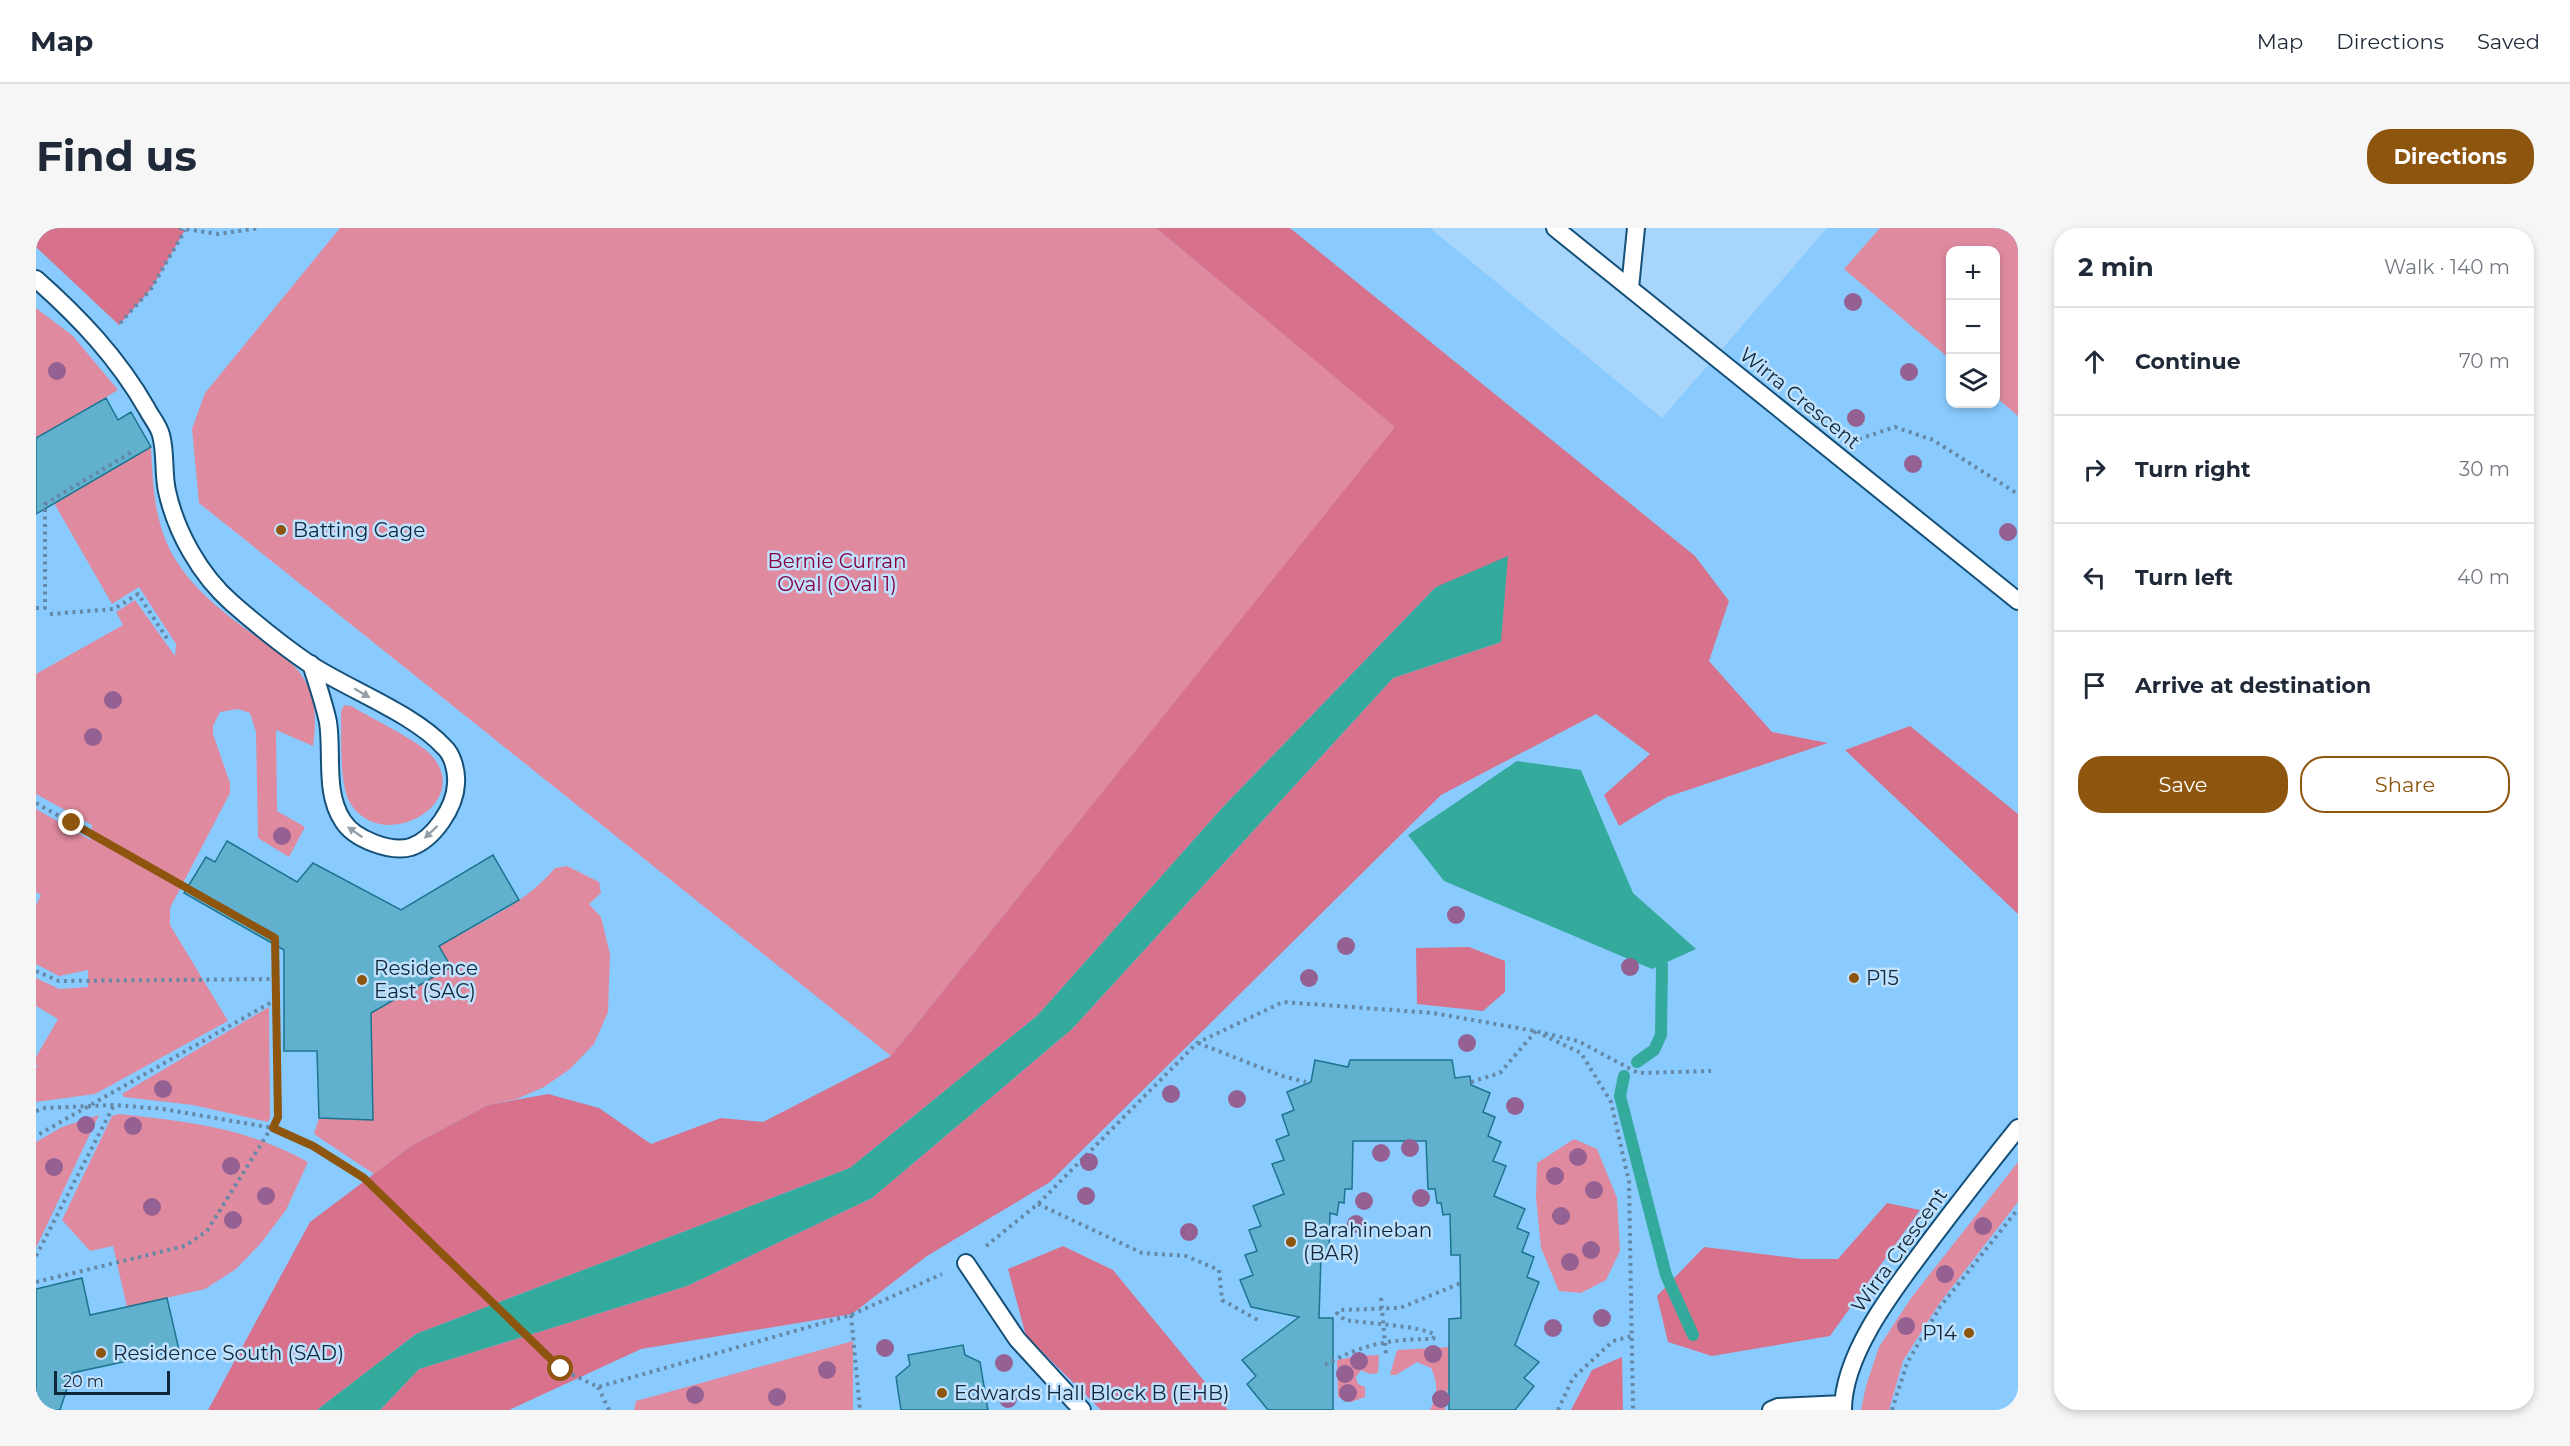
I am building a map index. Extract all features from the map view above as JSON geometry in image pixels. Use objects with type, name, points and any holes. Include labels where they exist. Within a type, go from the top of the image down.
[{"type":"lane","name":"Wirra Crescent","points":[[1555,228],[2018,601]]},
{"type":"lane","points":[[1629,288],[1636,228]]},
{"type":"lane","points":[[36,279],[68,307],[101,343],[134,386],[161,434],[167,491],[182,534],[201,568],[230,601],[311,664],[402,716],[430,734],[446,748],[454,765],[457,782],[455,796],[438,826],[425,838],[410,847],[392,847],[375,843],[357,834],[343,823],[336,806],[332,786],[328,724],[311,664]]},
{"type":"lane","name":"Wirra Crescent","points":[[1843,1407],[1849,1379],[1867,1330],[1898,1284],[2018,1128]]},
{"type":"lane","points":[[966,1263],[1017,1340],[1082,1410]]},
{"type":"lane","points":[[1771,1410],[1778,1407],[1843,1407]]},
{"type":"path","points":[[179,228],[218,234],[260,228]]},
{"type":"path","points":[[101,343],[151,289],[185,230]]},
{"type":"path","points":[[1838,456],[1862,436],[1895,427],[1933,440],[2018,494]]},
{"type":"path","points":[[36,608],[45,608],[45,504],[161,434]]},
{"type":"path","points":[[50,614],[114,609],[138,594],[168,640]]},
{"type":"path","points":[[36,803],[275,938],[278,1117],[207,1231],[185,1246],[36,1282]]},
{"type":"path","points":[[36,971],[58,981],[276,979]]},
{"type":"path","points":[[36,1136],[277,999]]},
{"type":"path","points":[[598,1387],[851,1315],[966,1263],[1038,1204],[1197,1043],[1283,1002],[1433,1013],[1535,1031],[1578,1041],[1621,1066],[1638,1073],[1711,1071]]},
{"type":"path","points":[[1471,1082],[1500,1073],[1535,1031]]},
{"type":"path","points":[[1535,1031],[1581,1053],[1611,1102],[1629,1182],[1633,1410]]},
{"type":"path","points":[[1197,1043],[1282,1076],[1306,1082]]},
{"type":"path","points":[[36,1110],[90,1105],[162,1109],[273,1128],[328,1155],[364,1178],[561,1369],[598,1387],[609,1410]]},
{"type":"path","points":[[36,1256],[114,1105]]},
{"type":"path","points":[[1038,1204],[1142,1253],[1186,1256],[1219,1270],[1222,1300],[1258,1320]]},
{"type":"path","points":[[1892,1410],[1907,1363],[1940,1307],[2018,1209]]},
{"type":"path","points":[[1325,1365],[1350,1351],[1385,1342],[1433,1340],[1435,1335],[1413,1328],[1345,1320],[1339,1317],[1337,1312],[1345,1309],[1400,1308],[1461,1283]]},
{"type":"path","points":[[1382,1298],[1386,1354]]},
{"type":"path","points":[[851,1315],[860,1410]]},
{"type":"path","points":[[1558,1410],[1573,1378],[1613,1341],[1632,1336]]},
{"type":"shaded area","points":[[36,228],[1430,228],[1662,418],[1827,228],[2018,228],[2018,1410],[36,1410]]},
{"type":"shaded area","points":[[36,228],[179,228],[185,230],[151,289],[119,325],[36,247]]},
{"type":"shaded area","points":[[1156,228],[1290,228],[1695,556],[1729,601],[1709,661],[1772,732],[1828,743],[1667,797],[1619,826],[1604,795],[1650,754],[1596,714],[1441,795],[1050,1182],[927,1256],[852,1314],[641,1349],[509,1410],[380,1410],[419,1369],[687,1286],[872,1198],[1072,1029],[1393,678],[1501,642],[1436,587],[1223,807],[1038,1015],[850,1168],[416,1334],[317,1410],[208,1410],[310,1222],[411,1146],[488,1105],[548,1094],[599,1108],[651,1144],[721,1118],[763,1122],[891,1056],[1395,427]]},
{"type":"shaded area","points":[[1508,556],[1501,642],[1393,678],[1072,1029],[872,1198],[687,1286],[419,1369],[380,1410],[317,1410],[416,1334],[850,1168],[1038,1015],[1223,807],[1436,587]]},
{"type":"shaded area","points":[[1910,726],[2018,814],[2018,914],[1845,750]]},
{"type":"shaded area","points":[[1517,761],[1581,770],[1633,893],[1696,949],[1652,969],[1444,881],[1408,835]]},
{"type":"shaded area","points":[[1469,947],[1505,961],[1505,992],[1483,1011],[1417,1004],[1416,948]]},
{"type":"shaded area","points":[[1887,1203],[1920,1210],[1830,1336],[1712,1356],[1668,1342],[1657,1296],[1704,1247],[1802,1259],[1838,1259]]},
{"type":"shaded area","points":[[1063,1246],[1113,1270],[1228,1410],[1101,1410],[1026,1336],[1008,1269]]},
{"type":"shaded area","points":[[1622,1357],[1623,1410],[1571,1410],[1592,1370]]},
{"type":"green space","name":"Bernie Curran Oval (Oval 1)","points":[[340,228],[1156,228],[1396,427],[891,1056],[199,503],[192,429],[205,393]]},
{"type":"green space","points":[[1880,228],[2018,228],[2018,416],[2000,400],[2000,246],[1946,246],[1946,356],[1844,269]]},
{"type":"green space","points":[[36,308],[73,336],[118,390],[36,438]]},
{"type":"green space","points":[[151,447],[154,491],[159,520],[169,548],[177,562],[185,574],[216,606],[291,663],[308,687],[314,712],[313,746],[276,730],[277,811],[305,827],[289,857],[258,838],[256,732],[250,713],[238,709],[220,712],[213,726],[213,734],[230,783],[230,793],[170,908],[170,925],[228,1021],[95,1094],[36,1102],[36,1067],[39,1067],[36,1065],[36,1057],[58,1019],[36,1006],[36,978],[59,989],[88,987],[88,970],[59,976],[36,964],[36,905],[41,895],[36,892],[36,809],[91,840],[92,825],[36,794],[36,674],[123,625],[116,612],[135,600],[175,656],[176,644],[139,587],[112,604],[54,503]]},
{"type":"green space","points":[[344,705],[351,706],[392,729],[430,754],[441,772],[442,789],[434,804],[421,816],[404,823],[385,825],[367,819],[352,806],[343,774],[341,711]]},
{"type":"green space","points":[[567,866],[599,882],[601,893],[589,904],[601,917],[610,954],[608,1012],[594,1044],[570,1069],[544,1087],[517,1099],[488,1105],[411,1146],[374,1174],[314,1134],[319,1118],[373,1120],[371,1013],[451,967],[439,946],[516,902],[543,881],[555,868]]},
{"type":"green space","points":[[269,1007],[270,1117],[268,1122],[193,1105],[124,1097],[122,1094]]},
{"type":"green space","points":[[119,1114],[216,1128],[261,1141],[308,1162],[286,1210],[261,1243],[236,1269],[205,1289],[127,1307],[113,1246],[90,1251],[62,1220],[112,1116]]},
{"type":"green space","points":[[99,1115],[36,1248],[36,1142],[62,1127]]},
{"type":"green space","points":[[1574,1139],[1597,1149],[1617,1198],[1620,1251],[1606,1280],[1581,1293],[1559,1291],[1541,1248],[1536,1198],[1537,1163]]},
{"type":"green space","points":[[2018,1162],[2018,1202],[1939,1304],[1903,1361],[1889,1410],[1861,1410],[1879,1347],[1911,1298]]},
{"type":"green space","points":[[853,1341],[853,1410],[634,1410],[636,1401]]},
{"type":"green space","points":[[1450,1347],[1451,1380],[1445,1397],[1445,1410],[1430,1410],[1436,1389],[1431,1368],[1417,1362],[1396,1375],[1390,1375],[1397,1350]]},
{"type":"green space","points":[[1379,1355],[1378,1373],[1370,1374],[1361,1370],[1356,1377],[1358,1384],[1365,1387],[1365,1397],[1351,1402],[1338,1397],[1337,1360]]},
{"type":"building","points":[[106,398],[118,420],[131,412],[151,447],[36,514],[36,438]]},
{"type":"building","name":"Residence East (SAC)","points":[[227,841],[297,882],[313,863],[401,910],[493,855],[519,900],[439,946],[451,967],[371,1013],[373,1120],[319,1118],[317,1051],[284,1051],[284,950],[184,893],[206,857],[215,862]]},
{"type":"building","name":"Barahineban (BAR)","points":[[1315,1060],[1348,1067],[1350,1060],[1452,1060],[1455,1078],[1470,1076],[1471,1085],[1490,1093],[1483,1112],[1495,1117],[1488,1136],[1501,1142],[1493,1161],[1506,1166],[1494,1196],[1525,1209],[1517,1228],[1529,1233],[1522,1252],[1534,1257],[1527,1277],[1539,1282],[1515,1345],[1539,1362],[1524,1378],[1534,1386],[1515,1410],[1449,1410],[1449,1319],[1461,1318],[1460,1255],[1451,1255],[1450,1214],[1443,1215],[1441,1203],[1437,1203],[1435,1189],[1428,1189],[1426,1141],[1353,1141],[1352,1189],[1345,1189],[1344,1203],[1339,1202],[1337,1215],[1330,1213],[1329,1255],[1321,1255],[1319,1318],[1333,1318],[1333,1410],[1268,1410],[1247,1384],[1256,1376],[1242,1360],[1299,1317],[1251,1307],[1240,1280],[1253,1275],[1245,1255],[1257,1251],[1249,1230],[1261,1226],[1253,1206],[1284,1194],[1272,1164],[1284,1160],[1276,1140],[1289,1135],[1282,1115],[1294,1110],[1287,1092],[1311,1082]]},
{"type":"building","name":"Residence South (SAD)","points":[[82,1278],[90,1315],[167,1298],[179,1350],[72,1373],[60,1410],[36,1410],[36,1289]]},
{"type":"building","name":"Edwards Hall Block B (EHB)","points":[[963,1345],[965,1355],[980,1362],[988,1410],[901,1410],[896,1377],[910,1365],[908,1355]]},
{"type":"waterway","points":[[1637,1062],[1654,1050],[1661,1035],[1662,965]]},
{"type":"waterway","points":[[1624,1076],[1620,1096],[1666,1275],[1693,1335]]},
{"type":"place","name":"Batting Cage","points":[[281,530]]},
{"type":"place","name":"P15","points":[[1854,978]]},
{"type":"place","name":"Residence East (SAC)","points":[[362,980]]},
{"type":"place","name":"Barahineban (BAR)","points":[[1291,1242]]},
{"type":"place","name":"P14","points":[[1969,1333]]},
{"type":"place","name":"Residence South (SAD)","points":[[101,1353]]},
{"type":"place","name":"Edwards Hall Block B (EHB)","points":[[942,1393]]},
{"type":"route","points":[[72,823],[275,938],[278,1117],[273,1128],[313,1146],[364,1178],[561,1369]]}]
